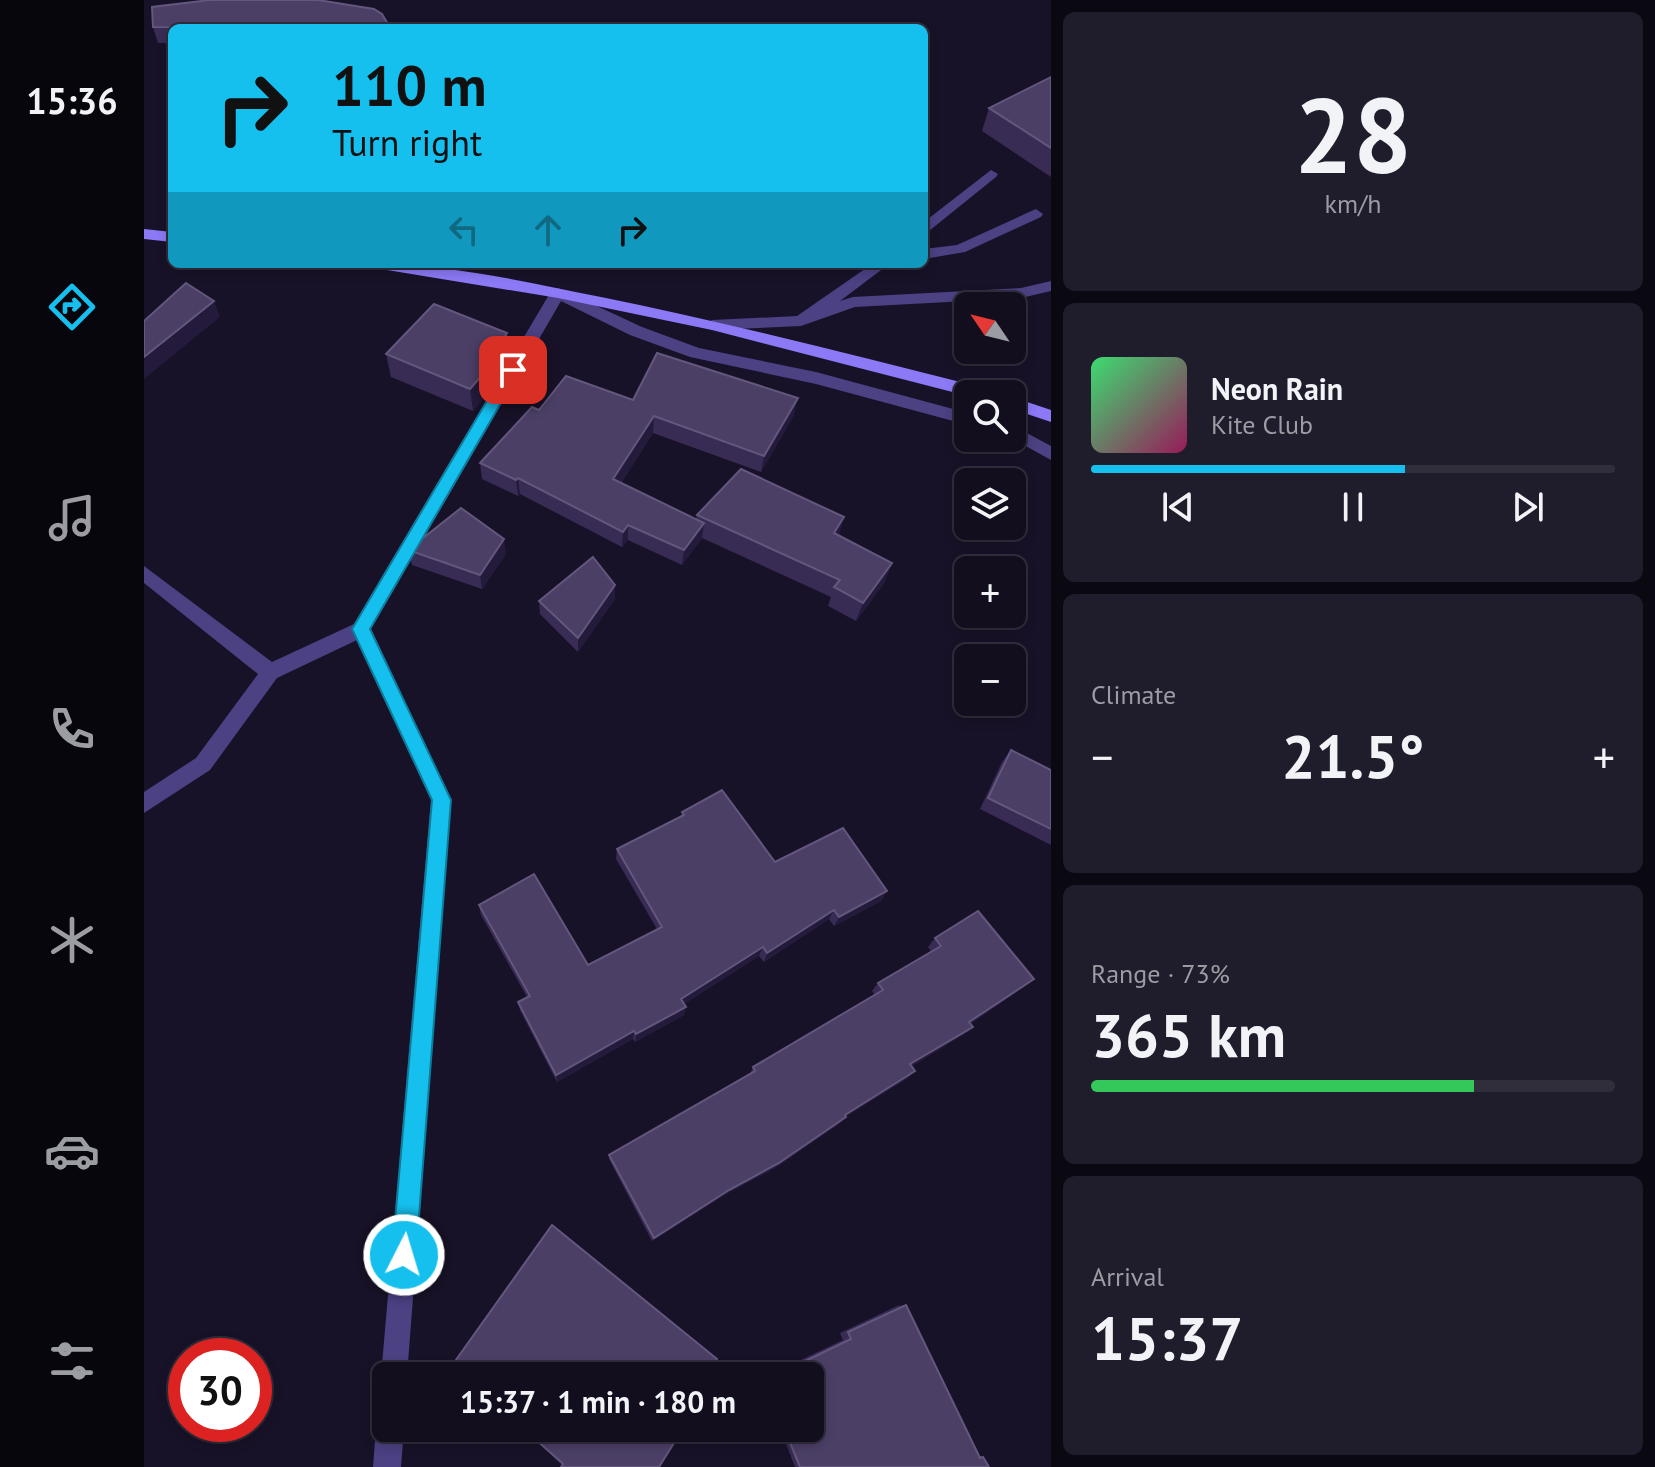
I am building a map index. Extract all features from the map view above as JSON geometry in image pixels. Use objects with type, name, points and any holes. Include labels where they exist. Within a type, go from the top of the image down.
[{"type":"street","points":[[928,227],[991,174]]},
{"type":"street","points":[[928,253],[960,249],[1036,214]]},
{"type":"street","points":[[144,234],[168,237]]},
{"type":"street","points":[[405,268],[558,293],[712,325],[954,386]]},
{"type":"street","points":[[801,321],[876,268]]},
{"type":"street","points":[[712,325],[801,321],[853,302],[1021,293],[1051,286]]},
{"type":"street","points":[[558,293],[636,331],[696,353],[816,378],[954,415]]},
{"type":"street","points":[[144,804],[203,764],[270,672],[361,629],[558,293]]},
{"type":"street","points":[[1026,408],[1051,416]]},
{"type":"street","points":[[1026,439],[1051,454]]},
{"type":"street","points":[[144,573],[270,672]]},
{"type":"street","points":[[361,629],[441,800],[395,1362]]},
{"type":"street","points":[[387,1467],[389,1442]]},
{"type":"building","points":[[210,0],[318,0],[374,9],[382,14],[388,24],[168,24],[168,27],[153,27],[152,7]]},
{"type":"building","points":[[1051,77],[1051,148],[989,108]]},
{"type":"building","points":[[186,283],[214,301],[144,357],[144,321]]},
{"type":"building","points":[[434,304],[507,333],[484,373],[470,389],[386,354]]},
{"type":"building","points":[[657,353],[798,398],[764,456],[654,416],[613,479],[704,523],[684,550],[628,525],[623,532],[518,478],[516,480],[480,463],[532,407],[539,410],[566,376],[633,400]]},
{"type":"building","points":[[741,469],[844,517],[834,533],[892,563],[863,603],[834,587],[840,580],[697,515]]},
{"type":"building","points":[[461,508],[504,539],[480,575],[408,550]]},
{"type":"building","points":[[593,557],[615,585],[578,638],[539,601]]},
{"type":"building","points":[[1011,750],[1051,770],[1051,829],[988,798]]},
{"type":"building","points":[[722,790],[775,862],[843,828],[887,891],[839,917],[834,910],[767,953],[763,947],[681,999],[686,1007],[636,1034],[634,1031],[556,1075],[518,1002],[530,996],[479,905],[534,874],[588,965],[662,927],[617,849],[684,815],[682,812]]},
{"type":"building","points":[[978,911],[1034,979],[969,1022],[973,1027],[910,1064],[915,1071],[845,1115],[779,1163],[729,1190],[654,1238],[609,1155],[755,1071],[753,1067],[883,990],[878,983],[941,946],[935,938]]},
{"type":"building","points":[[552,1225],[717,1359],[715,1362],[454,1362]]},
{"type":"building","points":[[906,1305],[980,1458],[983,1457],[989,1467],[800,1467],[790,1442],[824,1442],[824,1362],[803,1362],[851,1339],[848,1332]]},
{"type":"building","points":[[539,1442],[674,1443],[659,1467],[561,1467],[563,1464]]},
{"type":"route","points":[[404,1255],[441,800],[361,629],[513,370]]}]
